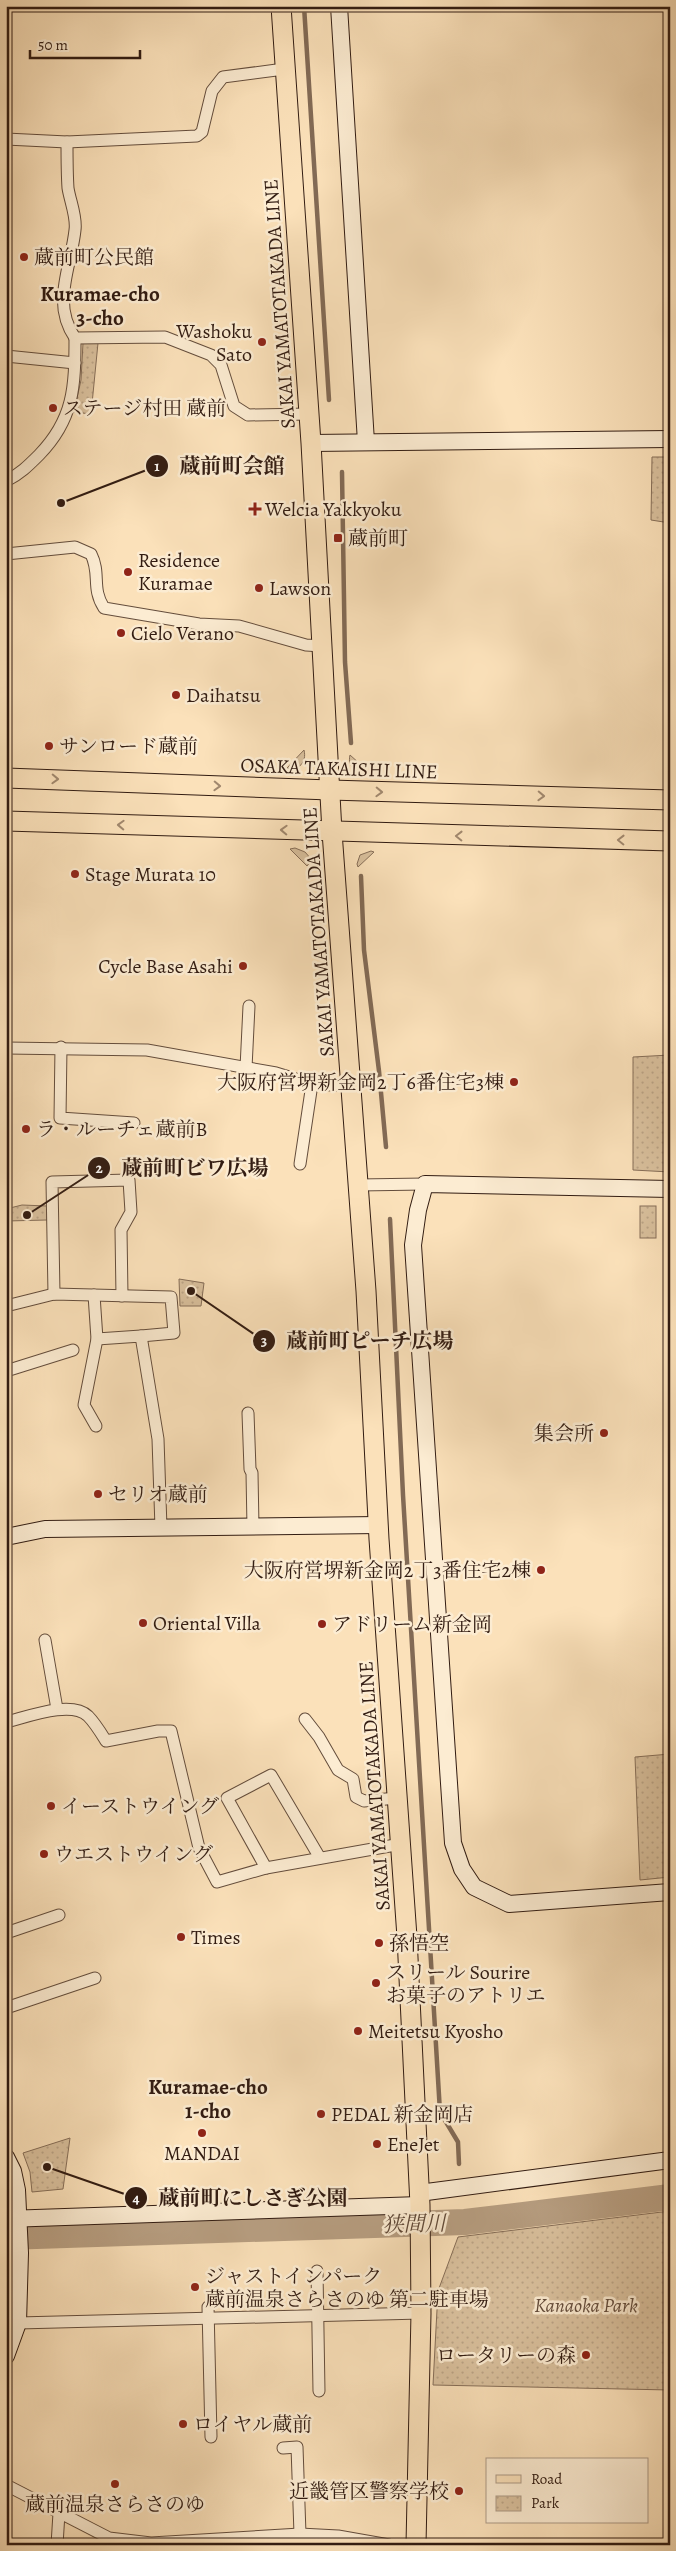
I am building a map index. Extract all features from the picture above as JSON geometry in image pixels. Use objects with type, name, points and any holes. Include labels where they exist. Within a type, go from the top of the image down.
[{"type":"main road","name":"SAKAI YAMATOTAKADA LINE","points":[[280,6],[311,444],[332,832],[358,1185],[401,1844],[420,2204],[421,2313],[416,2545]]},
{"type":"main road","name":"OSAKA TAKAISHI LINE","points":[[6,778],[670,800]]},
{"type":"main road","points":[[6,821],[670,841]]},
{"type":"street","points":[[339,6],[366,442]]},
{"type":"street","points":[[6,139],[67,142],[197,136],[202,132],[212,91],[223,77],[284,69]]},
{"type":"street","points":[[6,481],[20,474],[56,438],[66,416],[74,390],[75,338],[66,324],[64,315],[66,275],[76,229],[68,189],[67,142]]},
{"type":"street","points":[[75,338],[166,337],[211,355],[221,365],[234,406],[248,415],[309,414]]},
{"type":"street","points":[[6,356],[75,363]]},
{"type":"street","points":[[311,444],[670,439]]},
{"type":"street","points":[[6,554],[75,548],[91,554],[97,565],[96,596],[104,608],[199,624],[239,626],[306,645],[322,646]]},
{"type":"street","points":[[246,1068],[249,1006]]},
{"type":"street","points":[[6,1048],[61,1047],[147,1050],[246,1068],[312,1084],[351,1086]]},
{"type":"street","points":[[61,1047],[60,1118],[134,1122]]},
{"type":"street","points":[[300,1164],[312,1084]]},
{"type":"street","points":[[54,1294],[52,1182],[129,1180],[131,1212],[121,1230],[122,1296]]},
{"type":"street","points":[[425,1184],[418,1210],[413,1246],[453,1843],[462,1869],[474,1888],[509,1904],[670,1892]]},
{"type":"street","points":[[358,1185],[425,1184],[670,1189]]},
{"type":"street","points":[[6,1306],[54,1294],[171,1297],[174,1333],[97,1339]]},
{"type":"street","points":[[94,1295],[97,1339],[84,1405],[96,1426]]},
{"type":"street","points":[[141,1336],[158,1439],[161,1528]]},
{"type":"street","points":[[6,1370],[72,1350]]},
{"type":"street","points":[[248,1413],[250,1469],[252,1473],[252,1527]]},
{"type":"street","points":[[6,1537],[45,1529],[379,1525]]},
{"type":"street","points":[[45,1640],[57,1709]]},
{"type":"street","points":[[6,1722],[57,1709],[77,1708],[88,1716],[106,1741],[158,1732],[171,1732],[199,1848],[217,1882],[266,1868],[401,1844]]},
{"type":"street","points":[[305,1719],[319,1737],[338,1770],[353,1779],[356,1797],[364,1801],[397,1798]]},
{"type":"street","points":[[266,1868],[227,1798],[271,1775],[320,1858]]},
{"type":"street","points":[[6,1933],[59,1915]]},
{"type":"street","points":[[6,2008],[95,1978]]},
{"type":"street","points":[[6,2157],[13,2171],[17,2190],[15,2221],[20,2252],[13,2284],[12,2321],[6,2356]]},
{"type":"street","points":[[15,2221],[420,2204],[670,2160]]},
{"type":"street","points":[[316,2271],[320,2391]]},
{"type":"street","points":[[12,2321],[208,2312],[421,2313]]},
{"type":"street","points":[[208,2312],[211,2437]]},
{"type":"street","points":[[283,2448],[297,2447],[300,2534]]},
{"type":"street","points":[[6,2485],[109,2538],[152,2544],[244,2542],[300,2534],[389,2545]]},
{"type":"street","points":[[57,2545],[59,2513]]},
{"type":"green space","points":[[83,343],[98,343],[91,414],[74,412],[81,380]]},
{"type":"green space","points":[[652,457],[670,457],[670,523],[651,520]]},
{"type":"green space","points":[[304,750],[305,754],[301,765],[291,769],[287,768]]},
{"type":"green space","points":[[350,755],[369,772],[365,773],[354,769],[350,763]]},
{"type":"green space","points":[[295,848],[305,852],[312,860],[307,866],[290,849]]},
{"type":"green space","points":[[371,851],[374,852],[358,867],[360,855]]},
{"type":"green space","points":[[670,1055],[670,1172],[633,1170],[633,1057]]},
{"type":"green space","points":[[22,1205],[47,1206],[47,1220],[6,1221],[6,1209]]},
{"type":"green space","points":[[640,1206],[656,1206],[656,1238],[640,1238]]},
{"type":"green space","points":[[179,1279],[204,1283],[201,1306],[180,1306]]},
{"type":"green space","points":[[670,1754],[670,1877],[640,1880],[635,1757]]},
{"type":"green space","points":[[70,2138],[63,2189],[32,2192],[30,2172],[23,2153]]},
{"type":"green space","name":"Kanaoka Park","points":[[670,2211],[670,2390],[433,2385],[438,2291],[458,2237]]},
{"type":"waterway","points":[[304,6],[329,400]]},
{"type":"waterway","points":[[342,472],[345,662],[351,743]]},
{"type":"waterway","points":[[361,876],[364,950],[386,1147]]},
{"type":"waterway","points":[[390,1219],[403,1495],[440,2112],[458,2142],[459,2164]]},
{"type":"waterway","name":"狭間川","points":[[6,2237],[465,2222],[670,2197]]},
{"type":"place","name":"蔵前町公民館","points":[[24,257]]},
{"type":"place","name":"Washoku Sato","points":[[262,342]]},
{"type":"place","name":"ステージ村田 蔵前","points":[[53,408]]},
{"type":"place","name":"蔵前町会館","points":[[61,503]]},
{"type":"place","name":"Welcia Yakkyoku","points":[[255,509]]},
{"type":"place","name":"蔵前町","points":[[338,538]]},
{"type":"place","name":"Residence Kuramae","points":[[128,572]]},
{"type":"place","name":"Lawson","points":[[259,588]]},
{"type":"place","name":"Cielo Verano","points":[[121,633]]},
{"type":"place","name":"Daihatsu","points":[[176,695]]},
{"type":"place","name":"サンロード蔵前","points":[[49,746]]},
{"type":"place","name":"Stage Murata 10","points":[[75,874]]},
{"type":"place","name":"Cycle Base Asahi","points":[[243,966]]},
{"type":"place","name":"大阪府営堺新金岡2丁6番住宅3棟","points":[[514,1082]]},
{"type":"place","name":"ラ・ルーチェ蔵前B","points":[[26,1129]]},
{"type":"place","name":"蔵前町ビワ広場","points":[[27,1215]]},
{"type":"place","name":"蔵前町ピーチ広場","points":[[191,1291]]},
{"type":"place","name":"集会所","points":[[604,1433]]},
{"type":"place","name":"セリオ蔵前","points":[[98,1494]]},
{"type":"place","name":"大阪府営堺新金岡2丁3番住宅2棟","points":[[541,1570]]},
{"type":"place","name":"Oriental Villa","points":[[143,1623]]},
{"type":"place","name":"アドリーム新金岡","points":[[322,1624]]},
{"type":"place","name":"イーストウイング","points":[[51,1806]]},
{"type":"place","name":"ウエストウイング","points":[[44,1854]]},
{"type":"place","name":"Times","points":[[181,1937]]},
{"type":"place","name":"孫悟空","points":[[379,1943]]},
{"type":"place","name":"スリール Sourire お菓子のアトリエ","points":[[376,1983]]},
{"type":"place","name":"Meitetsu Kyosho","points":[[358,2031]]},
{"type":"place","name":"PEDAL 新金岡店","points":[[321,2114]]},
{"type":"place","name":"MANDAI","points":[[202,2133]]},
{"type":"place","name":"EneJet","points":[[377,2144]]},
{"type":"place","name":"蔵前町にしさぎ公園","points":[[47,2167]]},
{"type":"place","name":"ジャストインパーク 蔵前温泉さらさのゆ 第二駐車場","points":[[195,2287]]},
{"type":"place","name":"ロータリーの森","points":[[586,2355]]},
{"type":"place","name":"ロイヤル蔵前","points":[[183,2424]]},
{"type":"place","name":"蔵前温泉さらさのゆ","points":[[115,2484]]},
{"type":"place","name":"近畿管区警察学校","points":[[459,2491]]},
{"type":"district","name":"Kuramae-cho 3-cho","points":[[100,306]]},
{"type":"district","name":"Kuramae-cho 1-cho","points":[[208,2099]]}]
